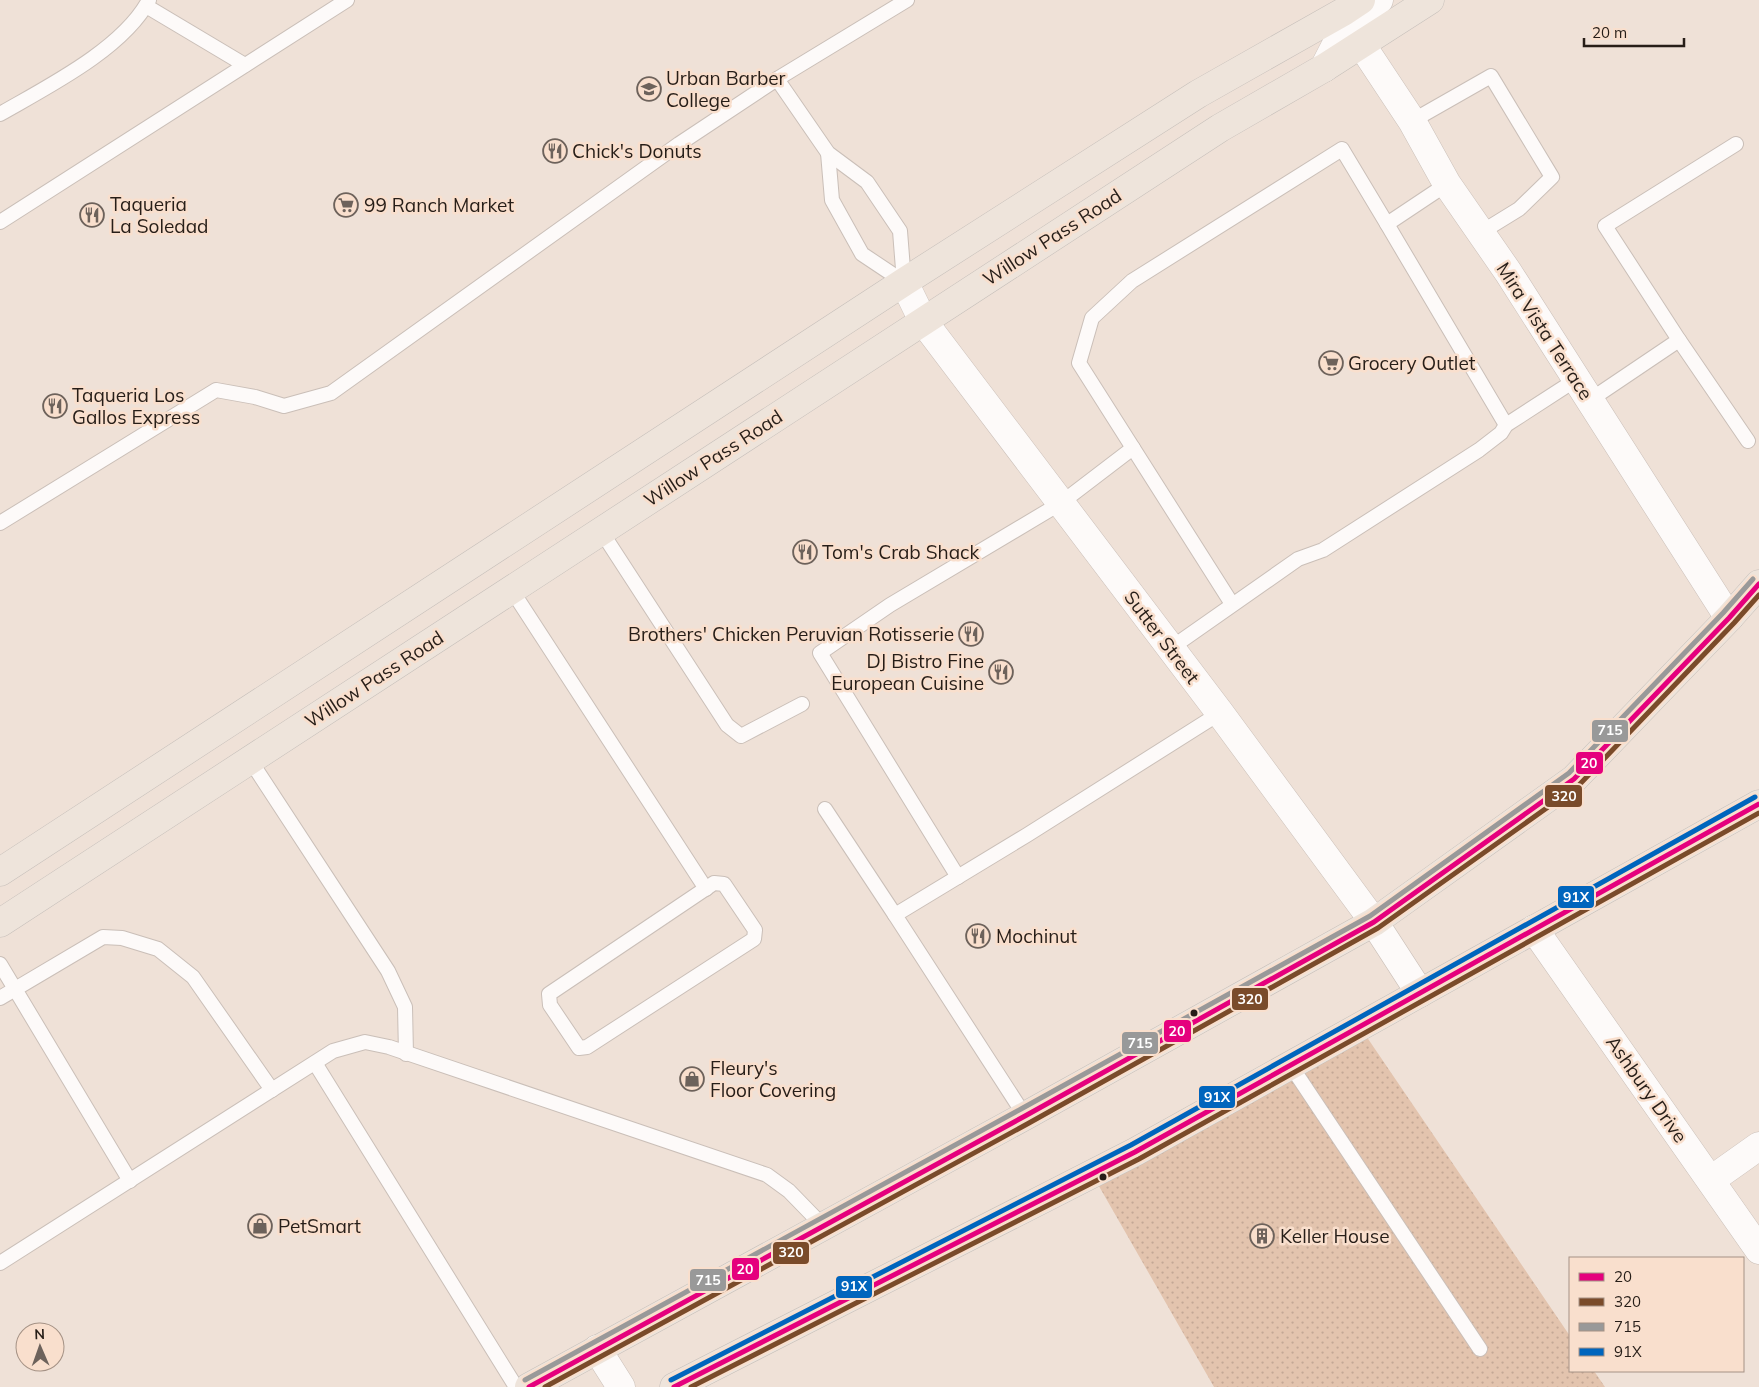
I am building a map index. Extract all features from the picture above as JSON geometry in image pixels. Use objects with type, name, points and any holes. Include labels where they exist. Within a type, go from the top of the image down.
[{"type":"main road","name":"Willow Pass Road","points":[[0,923],[1220,128],[1324,68],[1430,0]]},
{"type":"main road","points":[[0,872],[904,282],[1198,94],[1350,4]]},
{"type":"main road","points":[[529,1387],[1025,1116],[1374,922],[1574,779],[1729,618],[1759,584]]},
{"type":"main road","points":[[674,1387],[1135,1152],[1759,804]]},
{"type":"street","points":[[1324,68],[1345,27],[1379,0]]},
{"type":"street","name":"Mira Vista Terrace","points":[[1361,44],[1412,122],[1447,184],[1508,272],[1729,618]]},
{"type":"street","name":"Sutter Street","points":[[904,282],[923,321],[1220,713],[1374,922],[1420,993]]},
{"type":"street","name":"Ashbury Drive","points":[[1534,929],[1759,1250]]},
{"type":"street","points":[[1711,1180],[1759,1146]]},
{"type":"street","points":[[597,1349],[621,1387]]},
{"type":"lane","points":[[0,222],[347,0]]},
{"type":"lane","points":[[0,523],[216,390],[255,397],[284,406],[331,393],[679,144],[777,79],[907,0]]},
{"type":"lane","points":[[0,114],[52,84],[112,44],[130,26],[147,3],[245,65]]},
{"type":"lane","points":[[1412,122],[1491,76],[1552,177],[1519,209],[1480,233]]},
{"type":"lane","points":[[777,79],[828,153],[867,182],[900,231],[904,282]]},
{"type":"lane","points":[[1736,144],[1604,226],[1748,441]]},
{"type":"lane","points":[[1232,604],[1079,363],[1092,318],[1132,281],[1342,149],[1506,425]]},
{"type":"lane","points":[[828,153],[832,200],[862,254],[904,282]]},
{"type":"lane","points":[[1387,224],[1447,184]]},
{"type":"lane","points":[[1170,648],[1298,559],[1323,550],[1479,450],[1501,433],[1506,425],[1583,389],[1679,340]]},
{"type":"lane","points":[[958,877],[820,653],[890,605],[1061,503],[1133,448]]},
{"type":"lane","points":[[601,530],[727,725],[741,736],[802,704]]},
{"type":"lane","points":[[511,589],[706,889]]},
{"type":"lane","points":[[895,916],[1220,713]]},
{"type":"lane","points":[[250,760],[388,970],[405,1007],[406,1054]]},
{"type":"lane","points":[[825,809],[1025,1116]]},
{"type":"lane","points":[[714,883],[724,884],[754,930],[754,939],[587,1047],[579,1048],[550,1005],[549,994],[706,889],[714,883]]},
{"type":"lane","points":[[0,998],[103,937],[122,938],[158,949],[193,977],[272,1090]]},
{"type":"lane","points":[[0,964],[130,1181]]},
{"type":"lane","points":[[0,1263],[333,1051],[365,1042],[767,1175],[789,1191],[823,1226]]},
{"type":"lane","points":[[315,1063],[516,1387]]},
{"type":"lane","points":[[1290,1066],[1480,1349]]},
{"type":"shaded area","points":[[1360,1027],[1569,1335],[1569,1372],[1595,1372],[1605,1387],[1214,1387],[1092,1174]]},
{"type":"transit line","name":"715","points":[[525,1380],[1370,916],[1569,773],[1723,613],[1753,579]]},
{"type":"transit line","name":"20","points":[[529,1387],[1025,1116],[1374,922],[1574,779],[1729,618],[1759,584]]},
{"type":"transit line","name":"320","points":[[545,1387],[1029,1123],[1378,928],[1579,785],[1759,595]]},
{"type":"transit line","name":"91X","points":[[671,1380],[1131,1145],[1755,797]]},
{"type":"transit line","name":"20","points":[[674,1387],[1135,1152],[1759,804]]},
{"type":"transit line","name":"320","points":[[691,1387],[1139,1159],[1759,813]]},
{"type":"place","name":"Urban Barber College","points":[[649,89]]},
{"type":"place","name":"Chick's Donuts","points":[[555,151]]},
{"type":"place","name":"99 Ranch Market","points":[[346,205]]},
{"type":"place","name":"Taqueria La Soledad","points":[[92,215]]},
{"type":"place","name":"Grocery Outlet","points":[[1331,363]]},
{"type":"place","name":"Taqueria Los Gallos Express","points":[[55,406]]},
{"type":"place","name":"Tom's Crab Shack","points":[[805,552]]},
{"type":"place","name":"Brothers' Chicken Peruvian Rotisserie","points":[[971,634]]},
{"type":"place","name":"DJ Bistro Fine European Cuisine","points":[[1001,672]]},
{"type":"place","name":"Mochinut","points":[[978,936]]},
{"type":"place","name":"Fleury's Floor Covering","points":[[692,1079]]},
{"type":"place","name":"PetSmart","points":[[260,1226]]},
{"type":"place","name":"Keller House","points":[[1262,1236]]}]
